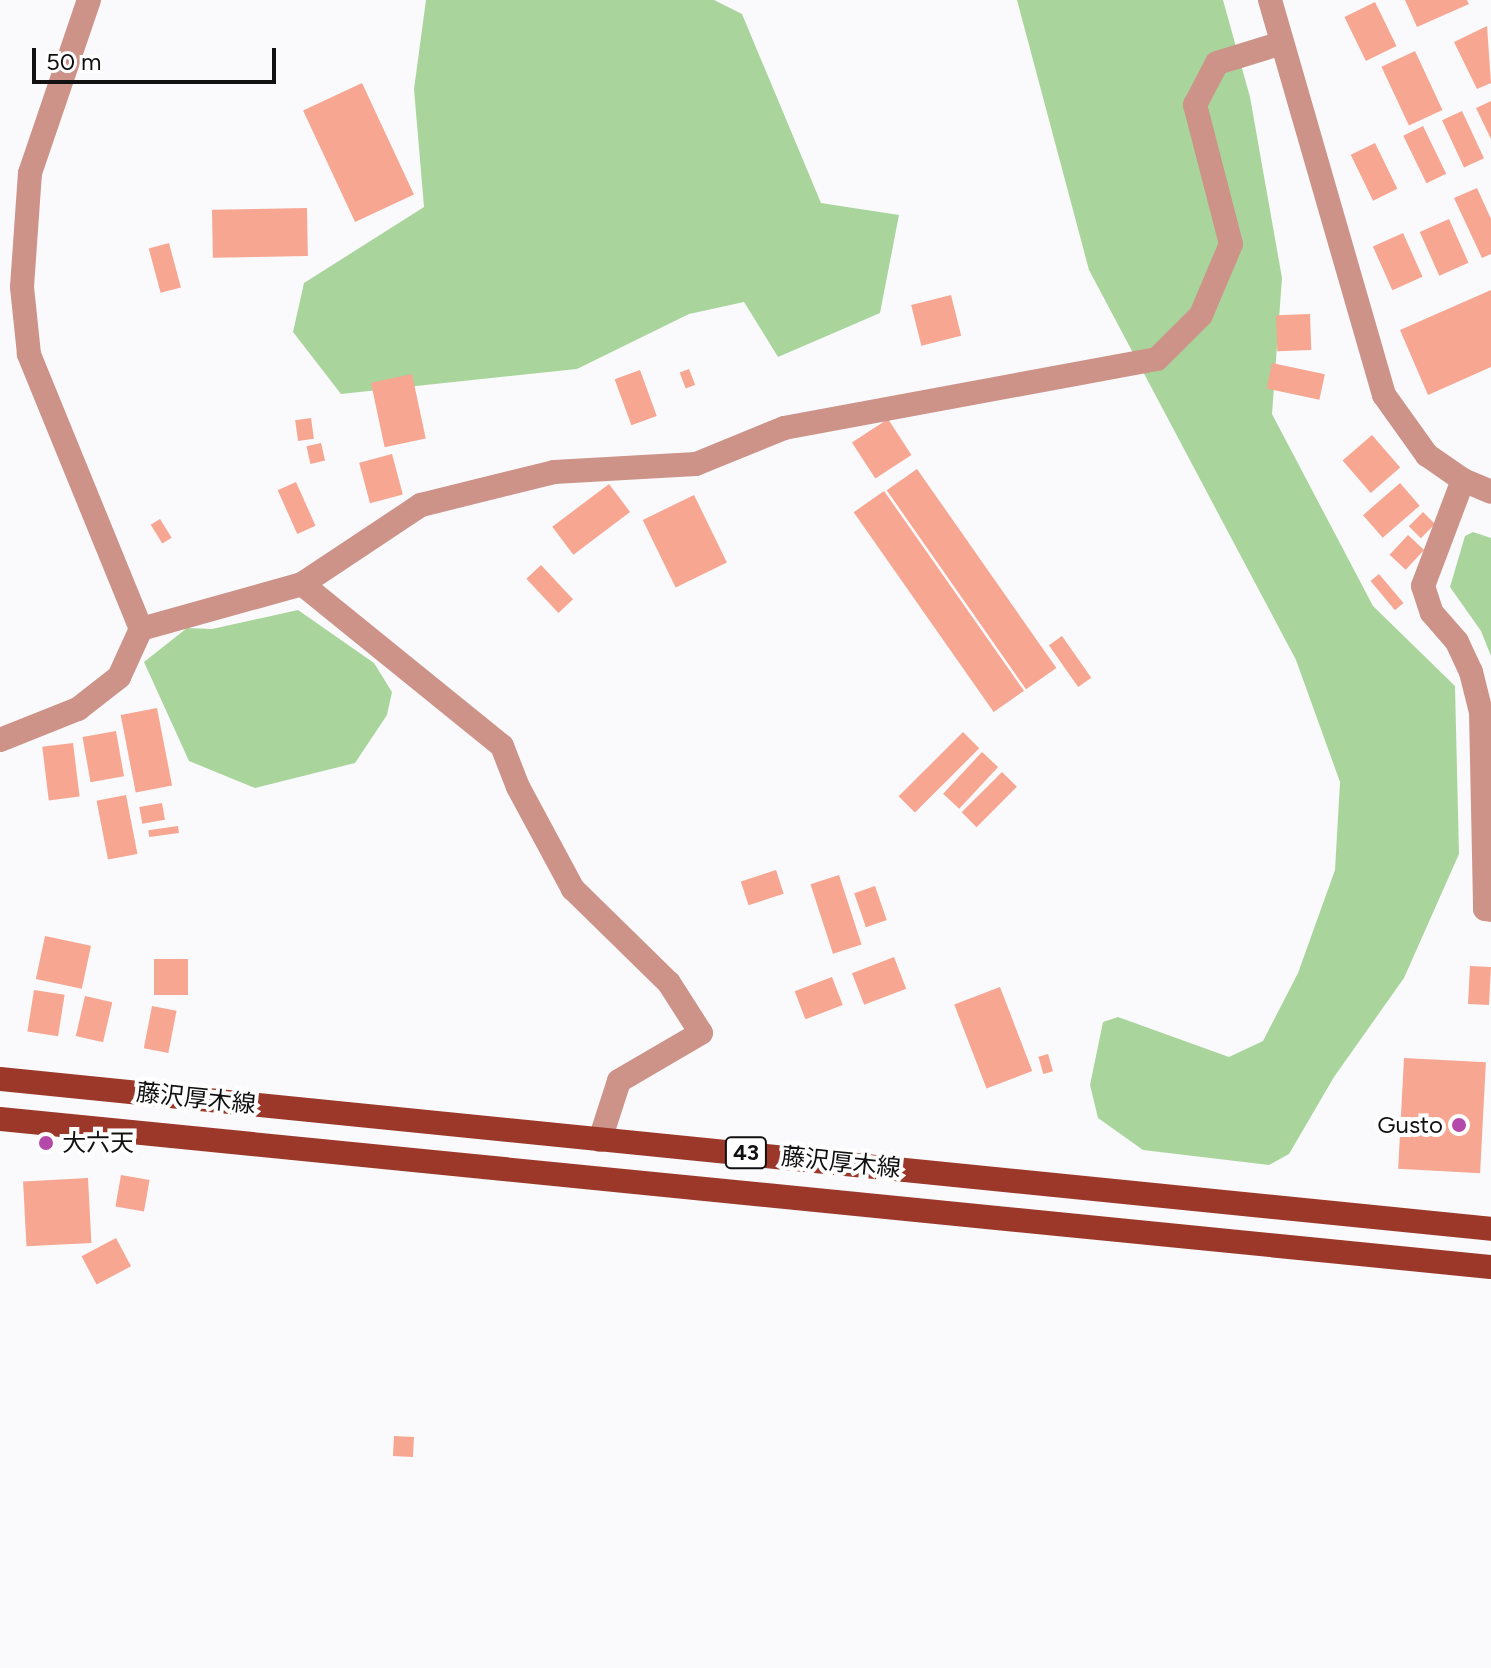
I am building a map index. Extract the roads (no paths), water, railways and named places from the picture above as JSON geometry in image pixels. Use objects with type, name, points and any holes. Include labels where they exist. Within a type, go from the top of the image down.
[{"type":"main road","name":"藤沢厚木線","points":[[0,1079],[1491,1229]]},
{"type":"main road","name":"藤沢厚木線","points":[[0,1119],[1491,1267]]},
{"type":"street","points":[[0,740],[78,709],[119,677],[141,629],[29,354],[22,287],[30,173],[89,0]]},
{"type":"street","points":[[1270,0],[1384,395],[1427,455],[1463,480],[1491,492]]},
{"type":"street","points":[[141,629],[302,584],[421,505],[554,472],[696,464],[784,428],[1157,359],[1201,315],[1231,244],[1195,105],[1217,63],[1282,43]]},
{"type":"street","points":[[1463,480],[1423,586],[1432,613],[1457,642],[1471,672],[1481,712],[1485,909],[1491,910]]},
{"type":"street","points":[[302,584],[502,746],[518,787],[573,889],[669,983],[701,1033],[619,1081],[600,1140]]},
{"type":"place","name":"Gusto","points":[[1459,1125]]},
{"type":"place","name":"大六天","points":[[46,1143]]}]
